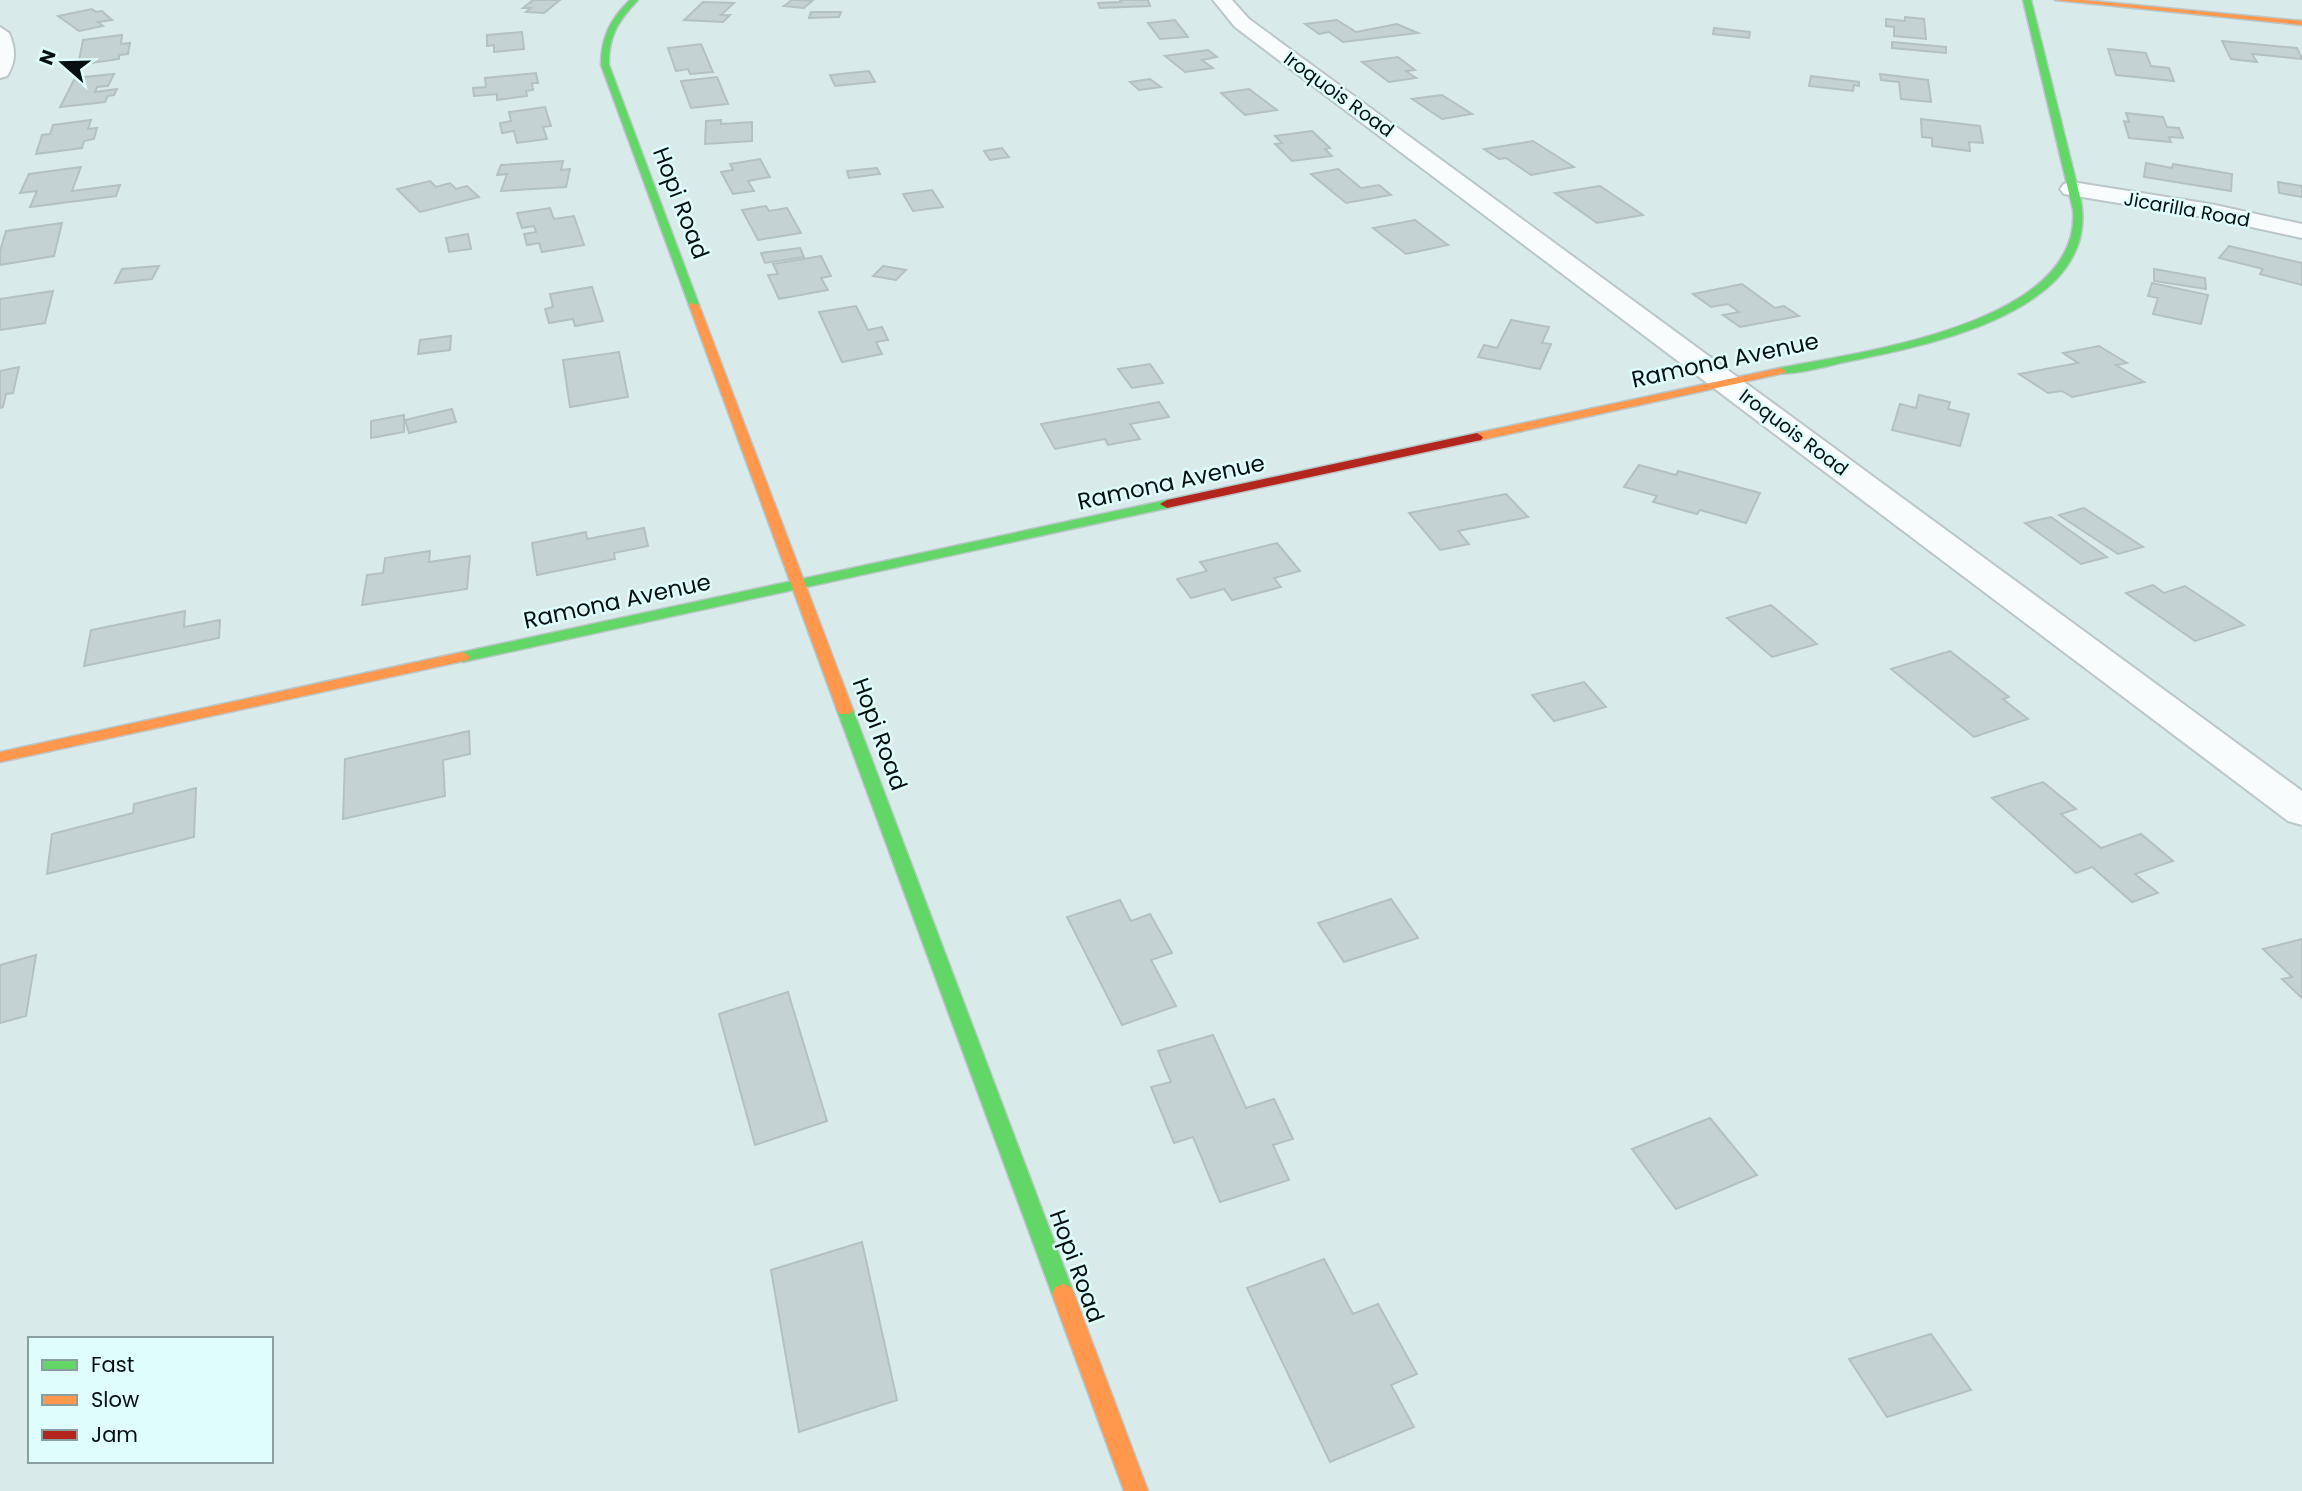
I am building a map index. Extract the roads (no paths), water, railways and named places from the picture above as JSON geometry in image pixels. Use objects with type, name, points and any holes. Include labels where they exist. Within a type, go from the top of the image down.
[{"type":"street","name":"Hopi Road","points":[[634,0],[613,22],[603,43],[605,65],[801,585],[1136,1491]]},
{"type":"street","name":"Iroquois Road","points":[[1222,0],[1242,23],[2302,811]]},
{"type":"street","name":"Ramona Avenue","points":[[0,757],[1946,335],[2000,314],[2044,288],[2069,260],[2078,227],[2073,189],[2027,0]]},
{"type":"street","points":[[2059,0],[2302,23]]},
{"type":"street","points":[[0,33],[6,45],[6,60],[0,72]]},
{"type":"street","name":"Jicarilla Road","points":[[2073,189],[2210,211],[2302,231]]}]
